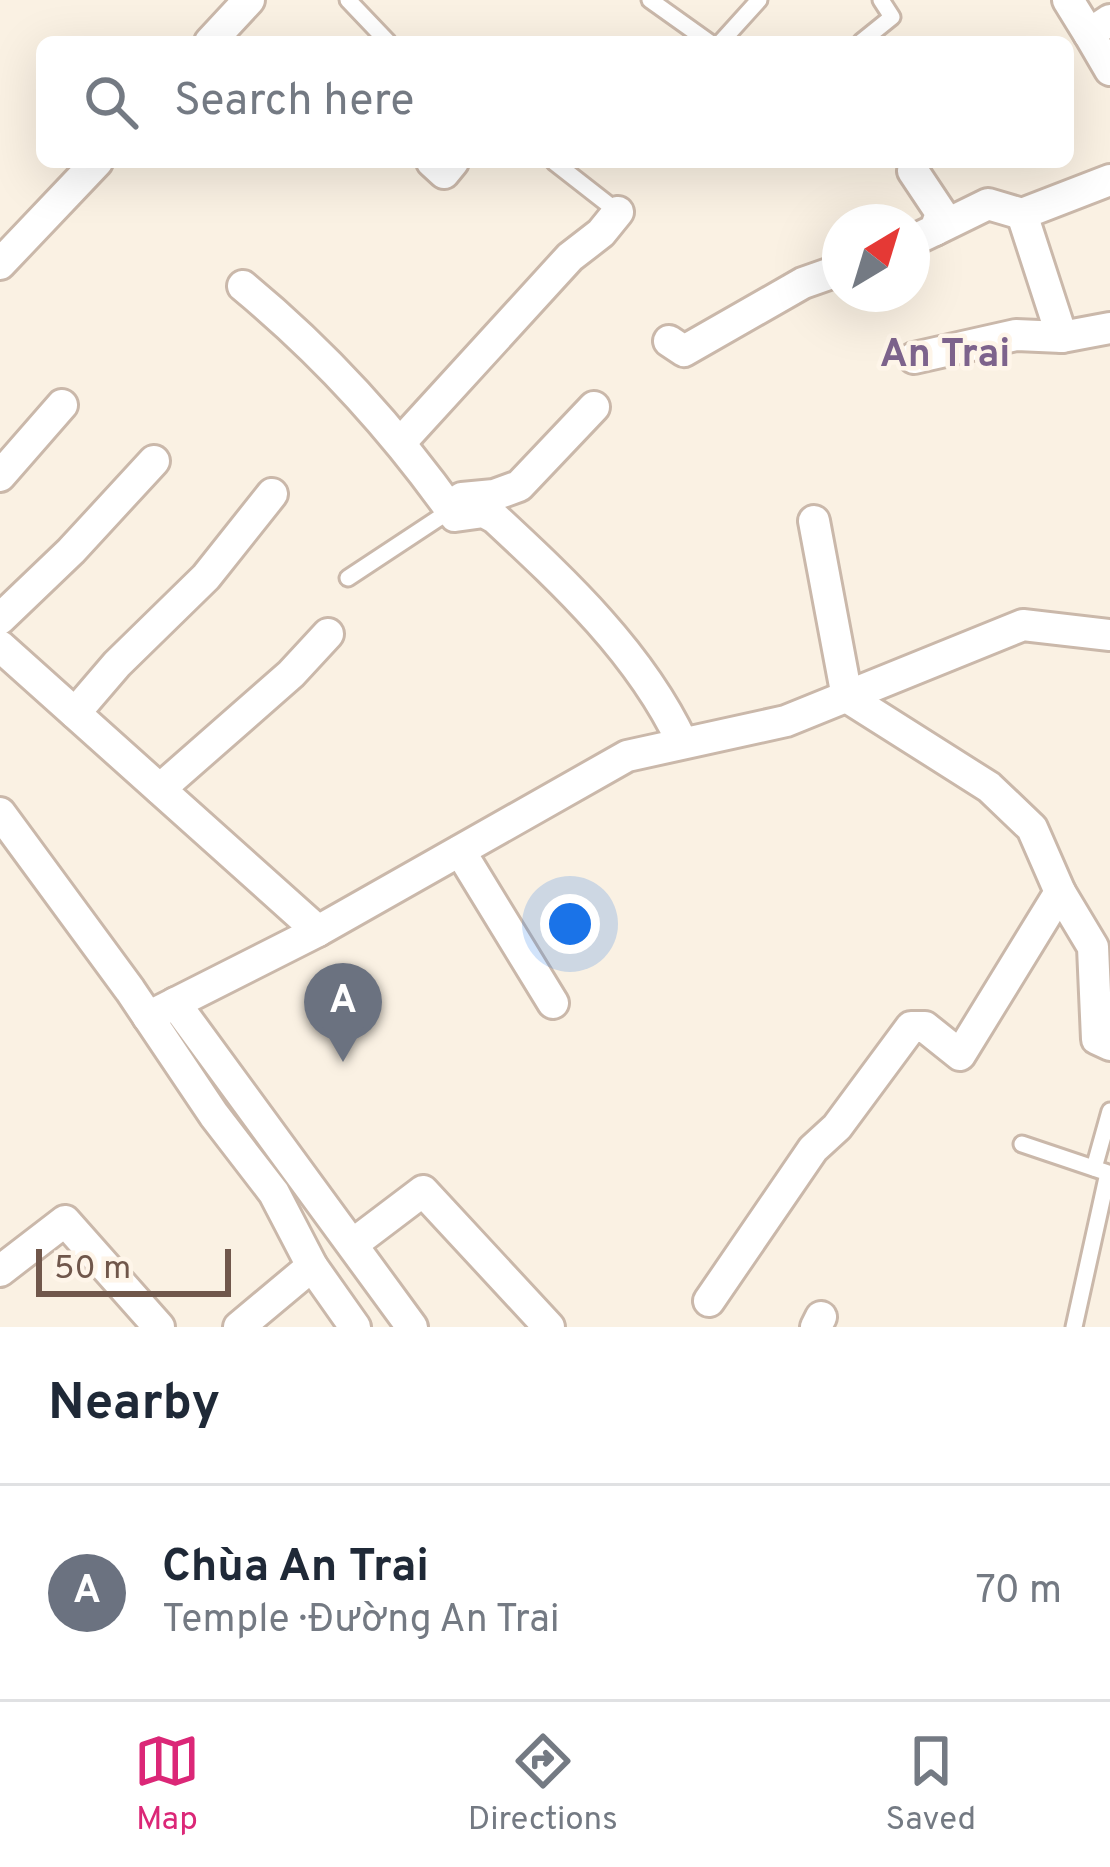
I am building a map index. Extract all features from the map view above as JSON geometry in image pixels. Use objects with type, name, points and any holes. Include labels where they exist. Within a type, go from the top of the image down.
[{"type":"street","points":[[216,36],[249,0]]},
{"type":"street","points":[[1068,0],[1100,27],[1110,70]]},
{"type":"street","points":[[0,264],[91,168]]},
{"type":"street","points":[[913,171],[941,213],[930,227]]},
{"type":"street","points":[[930,232],[988,204],[1022,214],[1110,180]]},
{"type":"street","points":[[401,442],[570,257],[601,233],[618,212]]},
{"type":"street","points":[[1022,214],[1062,337]]},
{"type":"street","points":[[669,341],[684,351],[822,276]]},
{"type":"street","points":[[243,286],[292,327],[401,442],[455,516],[484,512],[495,518],[604,624],[671,718],[682,742]]},
{"type":"street","points":[[914,358],[1016,335],[1062,337],[1110,328]]},
{"type":"street","points":[[0,476],[62,405]]},
{"type":"street","points":[[451,510],[462,498],[494,495],[519,486],[594,407]]},
{"type":"street","points":[[0,619],[154,461]]},
{"type":"street","points":[[75,713],[206,577],[272,494]]},
{"type":"street","points":[[814,521],[847,697],[989,787],[1032,828],[1060,892],[1098,938],[1094,947],[1097,1039],[1110,1045]]},
{"type":"street","points":[[162,1010],[319,931],[627,755],[786,721],[1023,626],[1110,635]]},
{"type":"street","points":[[160,789],[292,674],[328,634]]},
{"type":"street","points":[[0,646],[319,931]]},
{"type":"street","points":[[0,813],[353,1244],[412,1327]]},
{"type":"street","points":[[460,851],[553,1003]]},
{"type":"street","points":[[710,1301],[813,1149],[837,1127],[911,1027],[925,1028],[960,1055],[1060,892]]},
{"type":"street","points":[[162,1010],[214,1115],[274,1193],[312,1266],[355,1327]]},
{"type":"street","points":[[353,1244],[423,1192],[549,1327]]},
{"type":"street","points":[[0,1271],[65,1221],[159,1327]]},
{"type":"street","points":[[239,1327],[312,1266]]},
{"type":"lane","points":[[348,0],[382,36]]},
{"type":"lane","points":[[650,0],[701,36]]},
{"type":"lane","points":[[726,36],[759,0]]},
{"type":"lane","points":[[868,36],[892,17],[881,0]]},
{"type":"lane","points":[[562,168],[618,212]]},
{"type":"lane","points":[[348,578],[451,510]]},
{"type":"lane","points":[[1094,1168],[1110,1111]]},
{"type":"lane","points":[[1022,1144],[1108,1173],[1074,1327]]},
{"type":"place","name":"Chùa An Trai","points":[[343,1062]]},
{"type":"district","name":"An Trai","points":[[945,352]]}]
